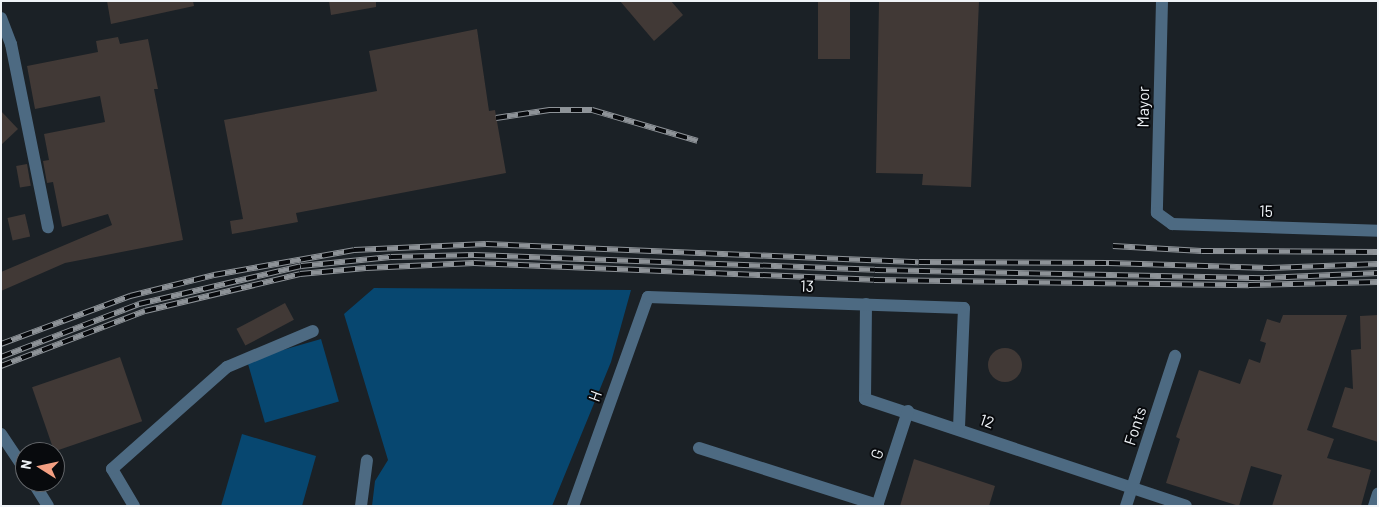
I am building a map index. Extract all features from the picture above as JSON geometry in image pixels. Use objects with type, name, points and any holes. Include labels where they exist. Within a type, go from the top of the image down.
[{"type":"street","name":"Mayor","points":[[1157,213],[1162,1]]},
{"type":"street","points":[[1,18],[11,44],[48,227]]},
{"type":"street","name":"15","points":[[1157,213],[1172,224],[1378,232]]},
{"type":"street","name":"13","points":[[648,297],[964,308],[959,429]]},
{"type":"street","name":"H","points":[[573,506],[648,297]]},
{"type":"street","name":"12","points":[[866,304],[865,398],[1186,506]]},
{"type":"street","points":[[134,506],[112,469],[227,367],[313,331]]},
{"type":"street","name":"Fonts","points":[[1126,506],[1175,356]]},
{"type":"street","name":"G","points":[[877,505],[908,411]]},
{"type":"street","points":[[1,434],[15,455]]},
{"type":"street","points":[[699,448],[877,505]]},
{"type":"street","points":[[360,506],[367,460]]},
{"type":"street","points":[[39,492],[48,506]]},
{"type":"street","points":[[1374,506],[1378,494]]},
{"type":"shaded area","points":[[374,288],[631,290],[611,362],[552,506],[372,506],[375,481],[388,460],[344,314]]},
{"type":"shaded area","points":[[321,339],[339,401],[265,423],[247,360]]},
{"type":"shaded area","points":[[242,434],[316,456],[302,506],[221,506]]},
{"type":"building","points":[[107,1],[193,1],[194,6],[111,24]]},
{"type":"building","points":[[329,1],[376,1],[376,7],[331,15]]},
{"type":"building","points":[[620,1],[671,1],[683,15],[654,41]]},
{"type":"building","points":[[818,1],[850,1],[850,59],[818,59]]},
{"type":"building","points":[[879,1],[979,1],[971,187],[922,185],[923,174],[876,173]]},
{"type":"building","points":[[477,29],[489,111],[495,110],[506,173],[296,213],[298,222],[232,234],[230,221],[243,219],[224,120],[377,91],[369,51]]},
{"type":"building","points":[[118,37],[120,44],[148,39],[158,89],[154,89],[183,240],[65,263],[1,291],[1,272],[112,225],[108,214],[62,227],[53,182],[47,183],[43,161],[49,160],[44,134],[105,122],[100,96],[35,109],[27,66],[98,52],[96,41]]},
{"type":"building","points":[[1,111],[18,129],[1,145]]},
{"type":"building","points":[[27,164],[31,186],[20,188],[16,166]]},
{"type":"building","points":[[25,214],[30,236],[13,240],[7,218]]},
{"type":"building","points":[[285,303],[294,320],[245,346],[236,329]]},
{"type":"building","points":[[1283,315],[1347,315],[1307,430],[1334,439],[1327,458],[1371,470],[1361,506],[1272,506],[1282,475],[1251,466],[1239,506],[1166,483],[1180,439],[1176,437],[1199,370],[1240,384],[1249,359],[1260,363],[1266,343],[1260,341],[1267,319],[1280,323]]},
{"type":"building","points":[[1378,315],[1378,442],[1332,427],[1345,387],[1353,389],[1351,350],[1361,349],[1360,316]]},
{"type":"building","points":[[1005,348],[1017,353],[1022,365],[1017,377],[1005,382],[993,377],[988,365],[993,353]]},
{"type":"building","points":[[120,357],[142,421],[65,448],[65,442],[51,442],[32,387]]},
{"type":"building","points":[[914,459],[995,486],[989,506],[900,506]]},
{"type":"railway","points":[[496,118],[549,110],[592,110],[698,141]]},
{"type":"railway","points":[[1,344],[130,296],[214,275],[354,250],[486,244],[919,262],[1109,263],[1269,268],[1378,264]]},
{"type":"railway","points":[[1113,246],[1202,251],[1378,252]]},
{"type":"railway","points":[[1,357],[139,304],[301,266],[391,257],[474,255],[875,270],[1264,278],[1378,273]]},
{"type":"railway","points":[[1,366],[145,311],[300,274],[366,268],[474,263],[874,280],[1249,285],[1378,282]]}]
